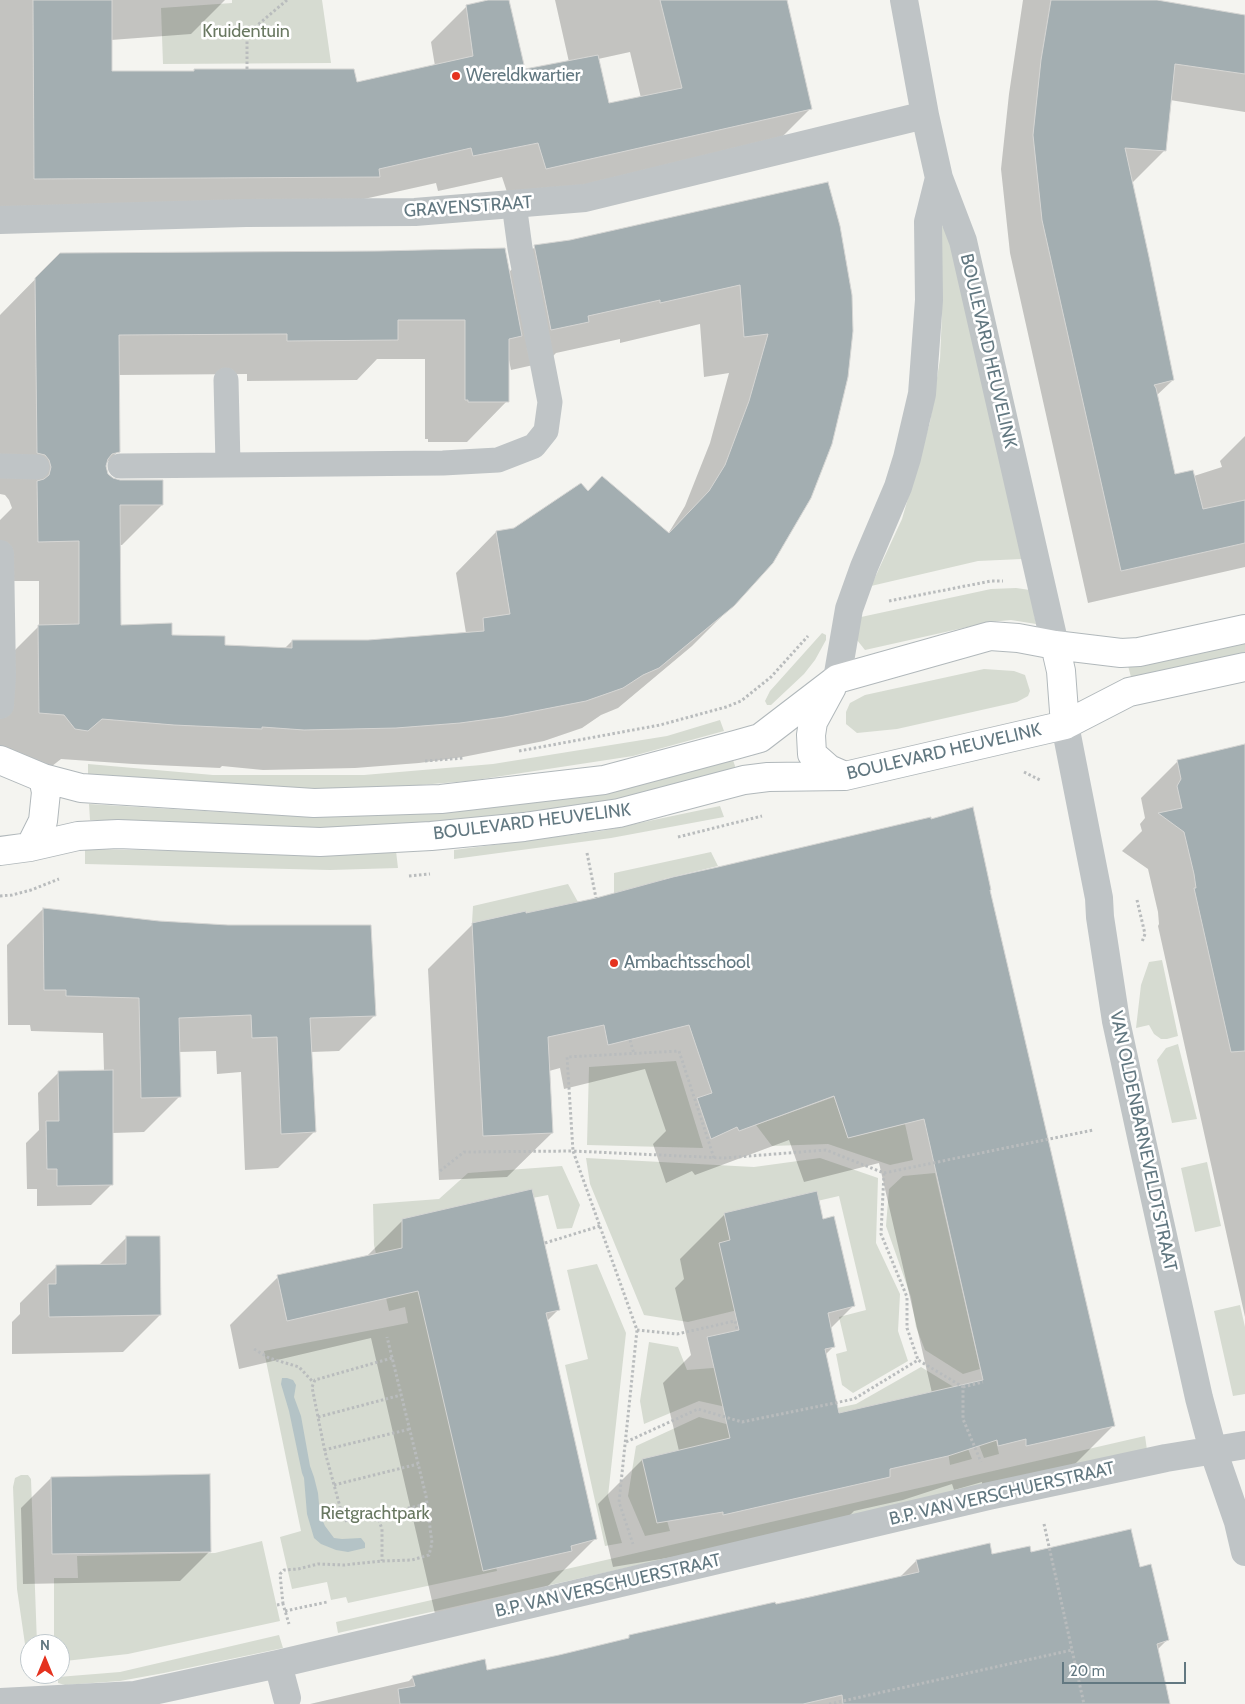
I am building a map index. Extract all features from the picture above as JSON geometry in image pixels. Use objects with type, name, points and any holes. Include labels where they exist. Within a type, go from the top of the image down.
[{"type":"main road","points":[[1055,645],[1120,653],[1139,652],[1245,629]]},
{"type":"main road","name":"BOULEVARD HEUVELINK","points":[[0,760],[43,778],[81,788],[314,803],[441,799],[604,780],[760,738],[836,679],[990,636],[1018,638],[1055,645],[1061,671],[1066,725],[845,776],[768,777],[744,780],[619,813],[524,827],[431,836],[320,842],[118,834],[78,836],[30,847],[0,851]]},
{"type":"main road","points":[[1066,725],[1129,692],[1245,667]]},
{"type":"main road","points":[[836,679],[813,722],[811,735],[812,754],[829,769],[845,776]]},
{"type":"main road","points":[[30,847],[43,820],[46,792],[43,778]]},
{"type":"street","name":"BOULEVARD HEUVELINK","points":[[904,0],[925,115],[939,178],[963,241],[1055,645]]},
{"type":"street","name":"GRAVENSTRAAT","points":[[0,220],[246,213],[415,212],[585,198],[925,115]]},
{"type":"street","name":"BOULEVARD HEUVELINK","points":[[836,679],[849,609],[864,567],[898,488],[922,394],[929,300],[928,222],[939,178]]},
{"type":"street","points":[[0,554],[2,676],[0,705]]},
{"type":"street","name":"VAN OLDENBARNEVELDTSTRAAT","points":[[1066,725],[1096,880],[1116,1021],[1199,1398],[1213,1450],[1238,1522],[1245,1552]]},
{"type":"street","name":"B.P. VAN VERSCHUERSTRAAT","points":[[0,1702],[135,1695],[278,1664],[989,1496],[1166,1458],[1245,1445]]},
{"type":"street","points":[[278,1664],[287,1698]]},
{"type":"lane","points":[[120,466],[443,464],[498,460],[534,446],[546,431],[550,402],[520,248],[514,204]]},
{"type":"lane","points":[[226,380],[228,464]]},
{"type":"lane","points":[[0,466],[37,467]]},
{"type":"path","points":[[247,69],[247,34],[287,0]]},
{"type":"path","points":[[517,752],[660,725],[741,701],[771,677],[817,625],[829,616],[849,609],[991,581],[1016,581],[1042,585]]},
{"type":"path","points":[[420,762],[469,757]]},
{"type":"path","points":[[587,853],[596,898]]},
{"type":"path","points":[[630,1040],[634,1054]]},
{"type":"path","points":[[634,1547],[619,1502],[637,1330],[573,1151],[567,1057],[679,1051],[714,1158]]},
{"type":"path","points":[[440,1171],[464,1152],[573,1151],[724,1158],[826,1150],[884,1174],[1093,1130]]},
{"type":"path","points":[[884,1174],[881,1234],[907,1298],[907,1328],[918,1360],[964,1387],[982,1382]]},
{"type":"path","points":[[545,1243],[600,1226]]},
{"type":"path","points":[[637,1330],[677,1334],[735,1322],[737,1330]]},
{"type":"path","points":[[289,1626],[283,1604],[280,1574],[284,1570],[318,1564],[344,1565],[412,1560],[429,1555],[432,1543],[427,1504],[387,1336]]},
{"type":"path","points":[[254,1349],[270,1358],[300,1367],[314,1382]]},
{"type":"path","points":[[392,1358],[315,1380],[312,1387],[324,1450],[342,1514],[347,1522],[427,1504]]},
{"type":"path","points":[[625,1442],[698,1408],[742,1422],[854,1399],[918,1360]]},
{"type":"path","points":[[964,1387],[963,1420],[982,1465]]},
{"type":"path","points":[[318,1417],[401,1395]]},
{"type":"path","points":[[324,1450],[410,1429]]},
{"type":"path","points":[[334,1485],[418,1464]]},
{"type":"path","points":[[377,1515],[382,1529],[382,1561]]},
{"type":"path","points":[[1044,1524],[1084,1704]]},
{"type":"path","points":[[285,1611],[327,1602]]},
{"type":"path","points":[[277,1605],[283,1604]]},
{"type":"path","points":[[829,1704],[1072,1650]]},
{"type":"green space","name":"Kruidentuin","points":[[232,0],[322,0],[331,63],[163,64],[161,8],[232,3]]},
{"type":"green space","points":[[943,226],[947,228],[1022,559],[978,561],[871,586],[902,519],[930,422],[940,359],[942,314],[940,228]]},
{"type":"green space","points":[[1016,588],[1030,590],[1036,624],[1011,620],[990,622],[865,650],[857,640],[861,617],[991,589]]},
{"type":"green space","points":[[822,633],[826,635],[826,640],[815,660],[804,674],[771,705],[767,705],[765,701],[770,691]]},
{"type":"green space","points":[[1245,637],[1245,653],[1131,677],[1127,662]]},
{"type":"green space","points":[[984,669],[1014,671],[1025,675],[1030,691],[1028,696],[1017,702],[897,729],[857,733],[846,724],[846,712],[850,703],[865,695]]},
{"type":"green space","points":[[720,720],[724,731],[633,756],[469,781],[301,792],[88,775],[88,764],[213,775],[364,775],[493,764],[667,736]]},
{"type":"green space","points":[[733,760],[735,766],[734,773],[581,807],[437,825],[313,829],[90,820],[89,804],[239,813],[314,815],[653,781]]},
{"type":"green space","points":[[720,806],[724,817],[611,838],[454,859],[454,850],[601,831]]},
{"type":"green space","points":[[85,849],[245,852],[396,851],[398,868],[330,870],[85,864]]},
{"type":"green space","points":[[711,852],[718,866],[664,879],[665,885],[614,897],[614,873]]},
{"type":"green space","points":[[568,884],[578,902],[527,917],[526,911],[472,923],[473,906]]},
{"type":"green space","points":[[1162,960],[1178,1036],[1167,1039],[1161,1039],[1154,1034],[1149,1025],[1136,1028],[1141,985],[1149,962]]},
{"type":"green space","points":[[1178,1044],[1197,1119],[1172,1123],[1157,1060],[1166,1048]]},
{"type":"green space","points":[[676,1061],[703,1148],[587,1145],[589,1067]]},
{"type":"green space","points":[[834,1097],[848,1138],[905,1124],[913,1160],[890,1165],[828,1144],[772,1146],[756,1125]]},
{"type":"green space","points":[[586,1158],[754,1167],[820,1158],[878,1178],[876,1243],[900,1294],[898,1331],[908,1361],[853,1393],[842,1385],[836,1354],[847,1351],[839,1317],[866,1310],[839,1196],[726,1222],[746,1308],[688,1322],[644,1315],[590,1184]]},
{"type":"green space","points":[[1207,1162],[1221,1226],[1195,1232],[1181,1168]]},
{"type":"green space","name":"Rietgrachtpark","points":[[562,1166],[580,1205],[572,1228],[557,1229],[548,1195],[417,1220],[497,1571],[348,1603],[346,1597],[331,1600],[327,1582],[292,1589],[280,1537],[301,1531],[264,1351],[408,1323],[405,1307],[389,1311],[374,1245],[373,1204],[439,1199],[468,1173]]},
{"type":"green space","points":[[935,1173],[980,1369],[963,1374],[925,1350],[916,1327],[911,1297],[886,1226],[889,1189],[903,1176]]},
{"type":"green space","points":[[597,1264],[626,1333],[608,1496],[622,1543],[605,1546],[565,1365],[588,1359],[567,1270]]},
{"type":"green space","points":[[1240,1305],[1245,1327],[1245,1394],[1233,1396],[1214,1311]]},
{"type":"green space","points":[[649,1342],[678,1347],[687,1370],[725,1367],[735,1409],[699,1401],[644,1424],[640,1401]]},
{"type":"green space","points":[[921,1367],[957,1389],[956,1418],[972,1459],[950,1465],[948,1452],[666,1517],[670,1531],[645,1536],[628,1496],[636,1446],[699,1417],[742,1428],[856,1404]]},
{"type":"green space","points":[[986,1395],[999,1454],[984,1458],[969,1419]]},
{"type":"green space","points":[[1145,1436],[1147,1450],[338,1633],[336,1622]]},
{"type":"green space","points":[[21,1475],[28,1475],[31,1479],[37,1634],[24,1634],[17,1589],[13,1487],[15,1478]]},
{"type":"green space","points":[[262,1541],[280,1621],[128,1654],[70,1660],[70,1634],[54,1634],[54,1578],[78,1578],[77,1556],[215,1553]]},
{"type":"green space","points":[[279,1635],[283,1648],[120,1681],[65,1685],[62,1684],[70,1684],[70,1676],[120,1672]]},
{"type":"shaded area","points":[[282,1378],[293,1380],[296,1385],[294,1397],[301,1416],[310,1466],[318,1493],[320,1515],[325,1526],[334,1538],[361,1538],[365,1543],[365,1548],[348,1552],[336,1550],[321,1544],[314,1538],[307,1514],[304,1478],[281,1384]]},
{"type":"building","points":[[33,0],[112,0],[112,71],[354,69],[357,82],[473,56],[466,5],[488,0],[509,0],[525,69],[598,55],[609,103],[682,88],[660,0],[787,0],[812,109],[546,169],[538,143],[473,156],[471,148],[379,169],[380,177],[34,179]]},
{"type":"building","points":[[1051,0],[1157,0],[1245,15],[1245,74],[1175,64],[1166,151],[1125,148],[1174,380],[1154,385],[1175,474],[1193,470],[1203,509],[1245,500],[1245,543],[1121,571],[1042,220],[1033,135],[1041,60]]},
{"type":"building","points":[[828,182],[840,226],[852,295],[853,331],[848,377],[832,444],[811,498],[773,563],[734,606],[659,668],[643,675],[623,688],[586,701],[504,717],[460,723],[396,728],[304,730],[262,727],[262,729],[102,719],[88,731],[75,729],[64,715],[39,713],[38,625],[79,624],[79,541],[38,542],[37,481],[49,475],[51,467],[45,455],[37,453],[35,278],[60,253],[379,251],[505,248],[522,336],[509,339],[509,402],[468,402],[468,400],[465,400],[465,320],[398,320],[398,340],[287,341],[287,334],[119,335],[120,452],[112,454],[106,466],[108,474],[120,480],[163,480],[163,505],[120,505],[121,625],[172,623],[172,635],[225,636],[225,645],[292,648],[292,640],[368,640],[484,631],[483,618],[510,614],[496,531],[514,528],[581,483],[588,491],[602,476],[669,533],[709,491],[725,465],[749,401],[768,334],[744,337],[740,285],[660,303],[660,300],[588,316],[589,322],[551,330],[534,245],[570,240]]},
{"type":"building","points":[[1245,744],[1245,1051],[1231,1052],[1194,888],[1196,888],[1194,874],[1184,832],[1158,813],[1182,808],[1177,786],[1181,779],[1177,760]]},
{"type":"building","points":[[973,807],[990,890],[1115,1426],[1026,1446],[1026,1439],[998,1446],[997,1440],[948,1456],[890,1469],[890,1477],[723,1515],[723,1512],[657,1523],[642,1459],[730,1438],[707,1337],[739,1330],[719,1243],[730,1240],[724,1213],[817,1191],[823,1219],[834,1216],[855,1306],[828,1313],[835,1347],[825,1349],[839,1413],[983,1380],[924,1119],[848,1138],[834,1096],[739,1131],[737,1127],[711,1139],[697,1098],[712,1093],[689,1025],[608,1045],[604,1025],[548,1037],[553,1133],[483,1136],[472,923],[596,898],[673,877],[931,817],[931,819]]},
{"type":"building","points":[[43,908],[159,921],[228,925],[371,925],[376,1016],[310,1018],[316,1132],[281,1134],[277,1037],[252,1038],[251,1015],[179,1018],[181,1097],[141,1098],[139,998],[66,996],[66,990],[44,990]]},
{"type":"building","points":[[113,1070],[113,1185],[57,1186],[57,1169],[47,1169],[46,1121],[59,1121],[58,1071]]},
{"type":"building","points":[[532,1189],[560,1310],[546,1313],[597,1539],[571,1546],[572,1551],[483,1571],[418,1291],[287,1321],[277,1275],[402,1248],[402,1219]]},
{"type":"building","points":[[126,1236],[160,1236],[161,1315],[49,1317],[48,1284],[56,1284],[56,1265],[126,1264]]},
{"type":"building","points":[[210,1474],[211,1552],[52,1554],[51,1477]]},
{"type":"building","points":[[1131,1529],[1140,1567],[1151,1564],[1169,1640],[1157,1644],[1170,1704],[843,1704],[842,1695],[803,1704],[400,1704],[398,1689],[415,1686],[412,1676],[485,1659],[487,1670],[559,1655],[629,1638],[629,1635],[919,1572],[916,1560],[990,1543],[992,1554],[1030,1546],[1031,1552]]},
{"type":"place","name":"Wereldkwartier","points":[[456,76]]},
{"type":"place","name":"Ambachtsschool","points":[[614,963]]}]
